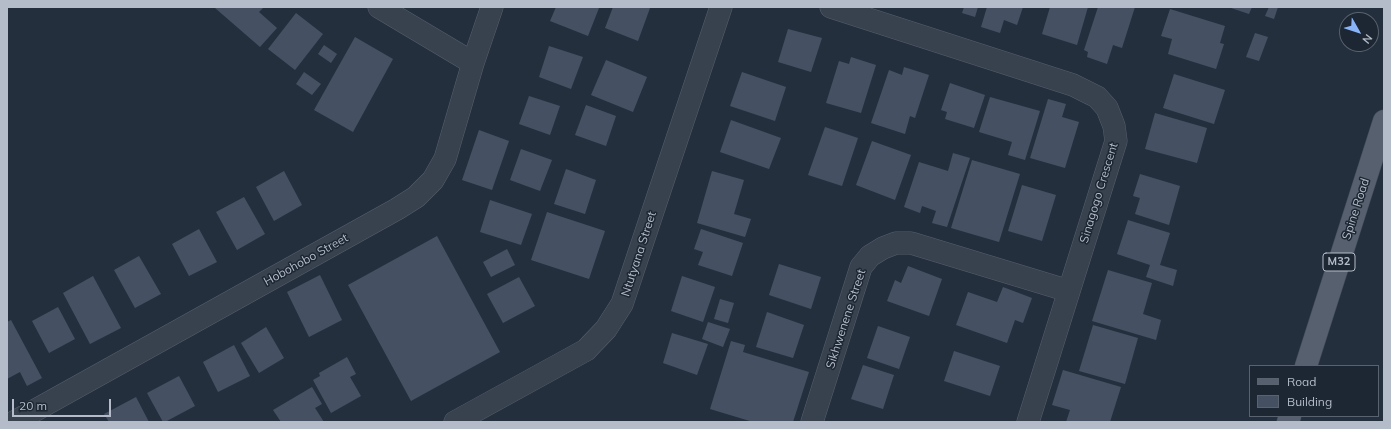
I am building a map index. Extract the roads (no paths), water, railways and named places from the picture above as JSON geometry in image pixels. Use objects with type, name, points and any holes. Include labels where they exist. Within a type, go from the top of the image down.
[{"type":"main road","name":"Spine Road","points":[[1306,365],[1384,121]]},
{"type":"street","points":[[379,7],[473,63]]},
{"type":"street","name":"Hobohobo Street","points":[[14,422],[416,197],[433,180],[445,160],[473,63],[492,7]]},
{"type":"street","name":"Ntutyana Street","points":[[455,422],[586,350],[606,329],[622,304],[721,7]]},
{"type":"street","name":"Sinagogo Crescent","points":[[831,7],[1074,85],[1097,97],[1107,108],[1114,126],[1116,141],[1028,422]]},
{"type":"street","name":"Sikhwenene Street","points":[[812,422],[861,267],[870,256],[883,248],[896,243],[911,243],[1069,291]]}]
